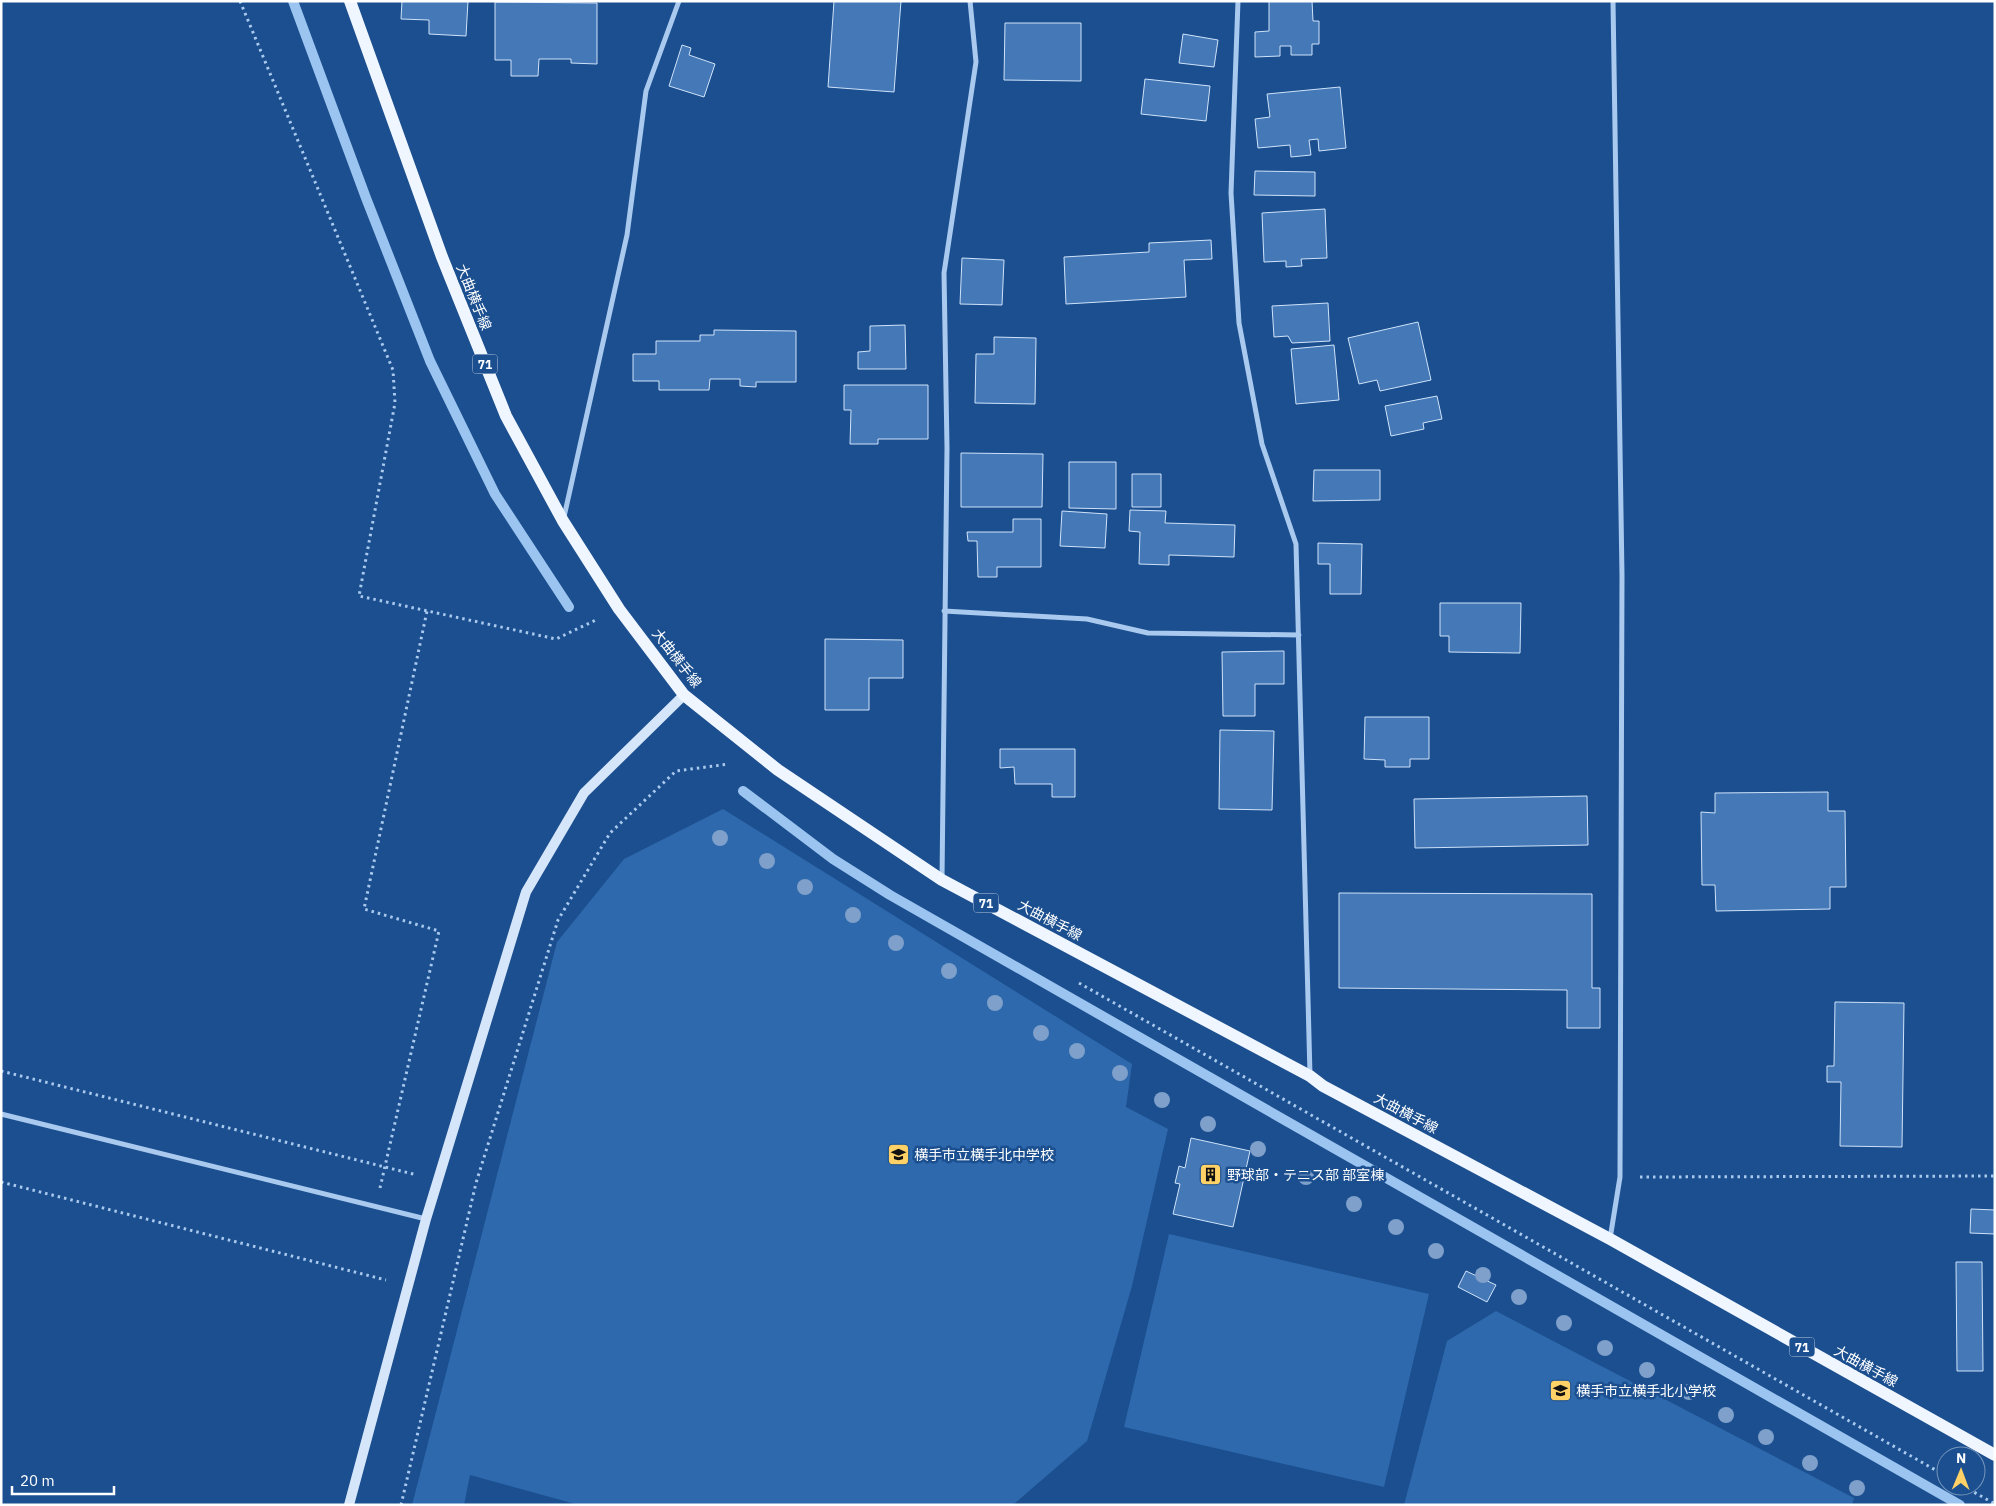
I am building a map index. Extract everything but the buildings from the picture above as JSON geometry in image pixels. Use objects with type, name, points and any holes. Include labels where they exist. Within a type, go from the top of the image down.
[{"type":"main road","name":"大曲横手線","points":[[350,1],[442,257],[506,416],[563,521],[619,609],[684,695],[778,770],[942,880],[1310,1076],[1323,1086],[1610,1239],[1995,1455]]},
{"type":"street","points":[[563,521],[627,235],[646,91],[679,1]]},
{"type":"street","points":[[942,880],[947,448],[944,273],[976,62],[970,1]]},
{"type":"street","points":[[1238,1],[1231,193],[1239,323],[1262,444],[1296,544],[1310,1076]]},
{"type":"street","points":[[1610,1239],[1620,1177],[1622,576],[1613,1]]},
{"type":"street","points":[[944,611],[1086,619],[1148,633],[1299,635]]},
{"type":"street","points":[[349,1505],[437,1180],[526,892],[584,793],[684,695]]},
{"type":"street","points":[[1,1114],[426,1219]]},
{"type":"path","points":[[240,1],[392,370],[396,402],[359,596],[556,639],[619,609]]},
{"type":"path","points":[[376,1207],[439,931],[364,909],[428,611]]},
{"type":"path","points":[[401,1505],[476,1183],[558,920],[610,834],[676,771],[728,763],[736,769]]},
{"type":"path","points":[[1076,982],[1936,1470]]},
{"type":"path","points":[[1,1070],[437,1180]]},
{"type":"path","points":[[1620,1177],[1995,1176]]},
{"type":"path","points":[[1,1182],[408,1286]]},
{"type":"path","points":[[1981,1496],[1995,1504]]},
{"type":"shaded area","name":"横手市立横手北中学校","points":[[723,809],[1132,1064],[1126,1107],[1168,1129],[1132,1286],[1087,1441],[1015,1503],[1010,1505],[579,1505],[470,1475],[464,1505],[412,1505],[557,942],[624,859]]},
{"type":"shaded area","points":[[1169,1234],[1429,1294],[1384,1487],[1124,1427]]},
{"type":"shaded area","name":"横手市立横手北小学校","points":[[1496,1311],[1854,1498],[1852,1505],[1404,1505],[1447,1341]]},
{"type":"waterway","points":[[293,1],[366,198],[430,361],[495,494],[569,607]]},
{"type":"waterway","points":[[743,791],[833,859],[890,895],[1960,1505]]},
{"type":"place","name":"横手市立横手北中学校","points":[[898,1155]]},
{"type":"place","name":"野球部・テニス部 部室棟","points":[[1211,1175]]},
{"type":"place","name":"横手市立横手北小学校","points":[[1560,1391]]}]
